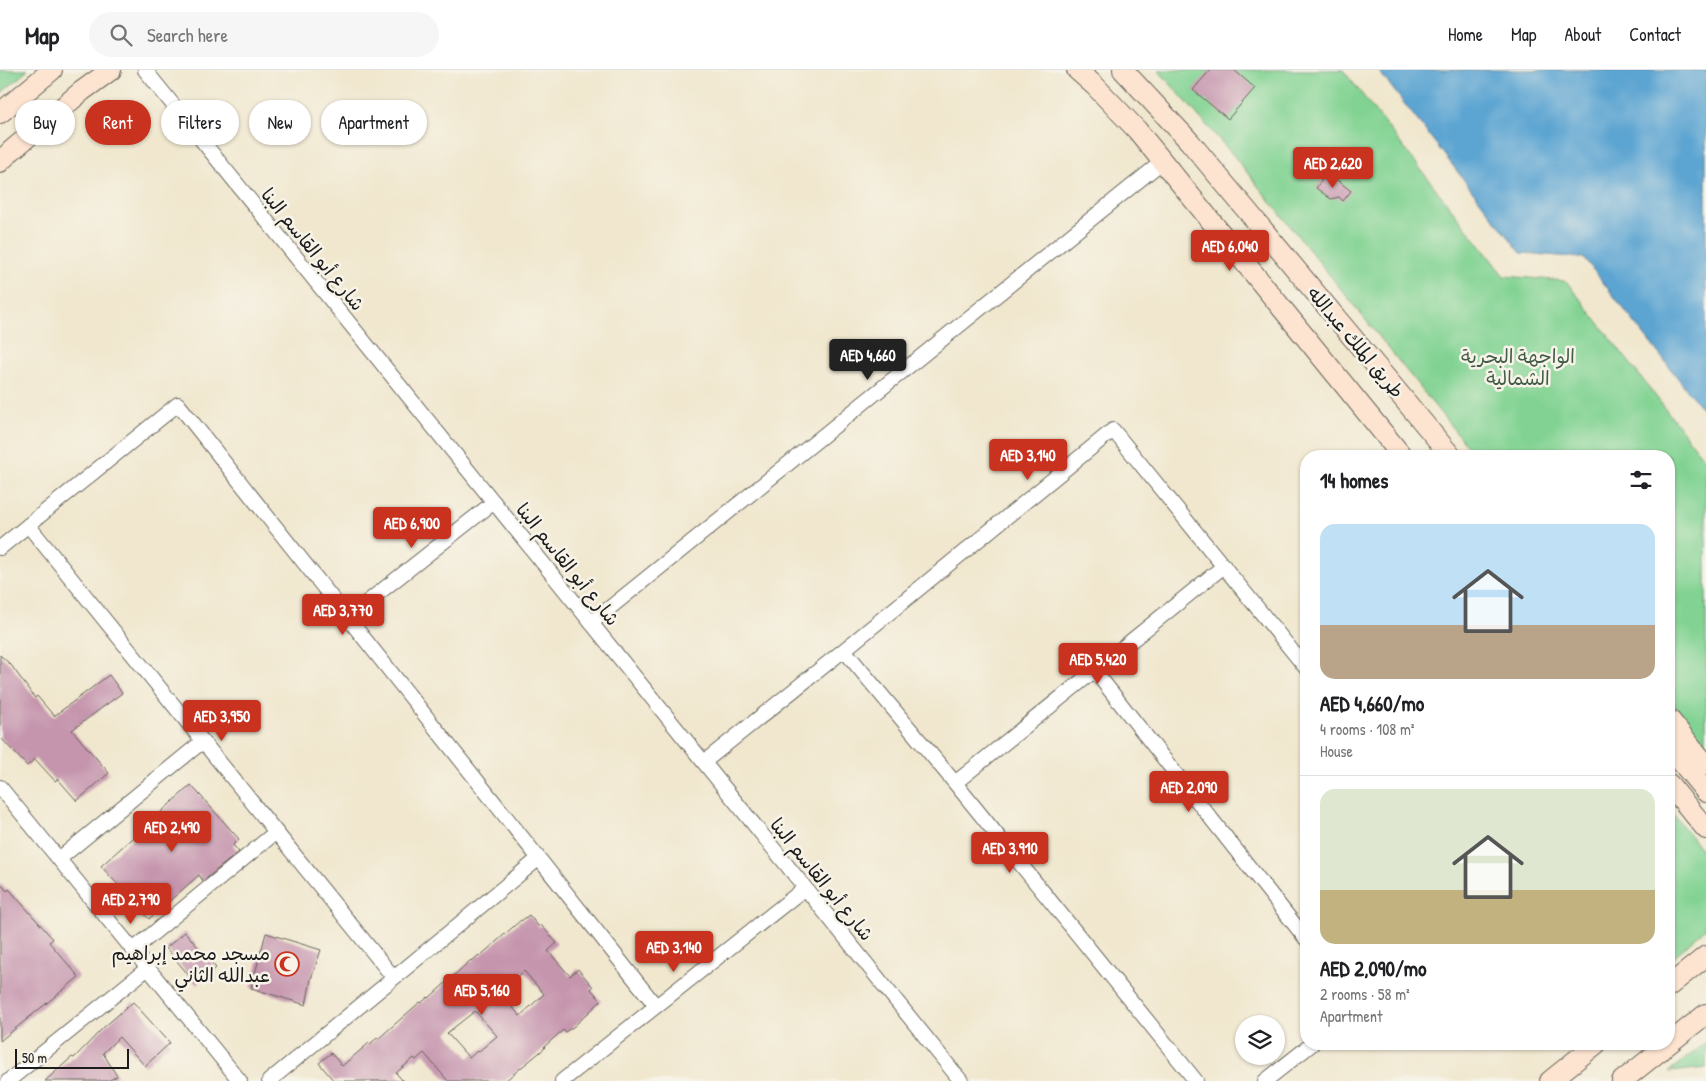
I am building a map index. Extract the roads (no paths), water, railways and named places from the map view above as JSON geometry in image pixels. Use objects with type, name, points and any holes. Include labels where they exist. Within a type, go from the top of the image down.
[{"type":"street","points":[[0,113],[52,70]]},
{"type":"street","points":[[0,162],[82,91],[111,70]]},
{"type":"street","name":"شارع أبو القاسم البنا","points":[[145,70],[961,1081]]},
{"type":"street","name":"طريق الملك عبدالله","points":[[1077,70],[1101,92],[1163,161],[1397,450]]},
{"type":"street","name":"طريق الملك عبدالله","points":[[1123,70],[1190,142],[1446,450]]},
{"type":"street","points":[[591,623],[1163,161]]},
{"type":"street","points":[[0,548],[178,404],[656,1006]]},
{"type":"street","points":[[704,762],[1113,430],[1300,661]]},
{"type":"street","points":[[347,618],[494,502]]},
{"type":"street","points":[[28,525],[394,978]]},
{"type":"street","points":[[955,783],[1224,566]]},
{"type":"street","points":[[844,650],[955,783],[1196,1081]]},
{"type":"street","points":[[1094,670],[1300,931]]},
{"type":"street","points":[[1675,726],[1706,765]]},
{"type":"street","points":[[59,859],[203,741]]},
{"type":"street","points":[[1675,754],[1706,792]]},
{"type":"street","points":[[0,787],[240,1081]]},
{"type":"street","points":[[1675,791],[1706,829]]},
{"type":"street","points":[[133,950],[276,832]]},
{"type":"street","points":[[269,1081],[538,859]]},
{"type":"street","points":[[562,1081],[806,888]]},
{"type":"street","points":[[1675,981],[1706,956]]},
{"type":"street","points":[[0,1071],[8,1081],[148,968]]},
{"type":"street","points":[[1675,1039],[1706,1014]]},
{"type":"street","points":[[1266,1081],[1305,1050]]},
{"type":"street","points":[[1545,1081],[1574,1050]]},
{"type":"street","points":[[1550,1081],[1589,1050]]},
{"type":"street","points":[[1622,1081],[1661,1050]]},
{"type":"water","points":[[1378,70],[1706,70],[1706,414],[1584,258],[1521,253]]},
{"type":"place","name":"مسجد محمد إبراهيم عبدالله الثاني","points":[[287,964]]},
{"type":"park label","name":"الواجهة البحرية الشمالية","points":[[1518,367]]}]
